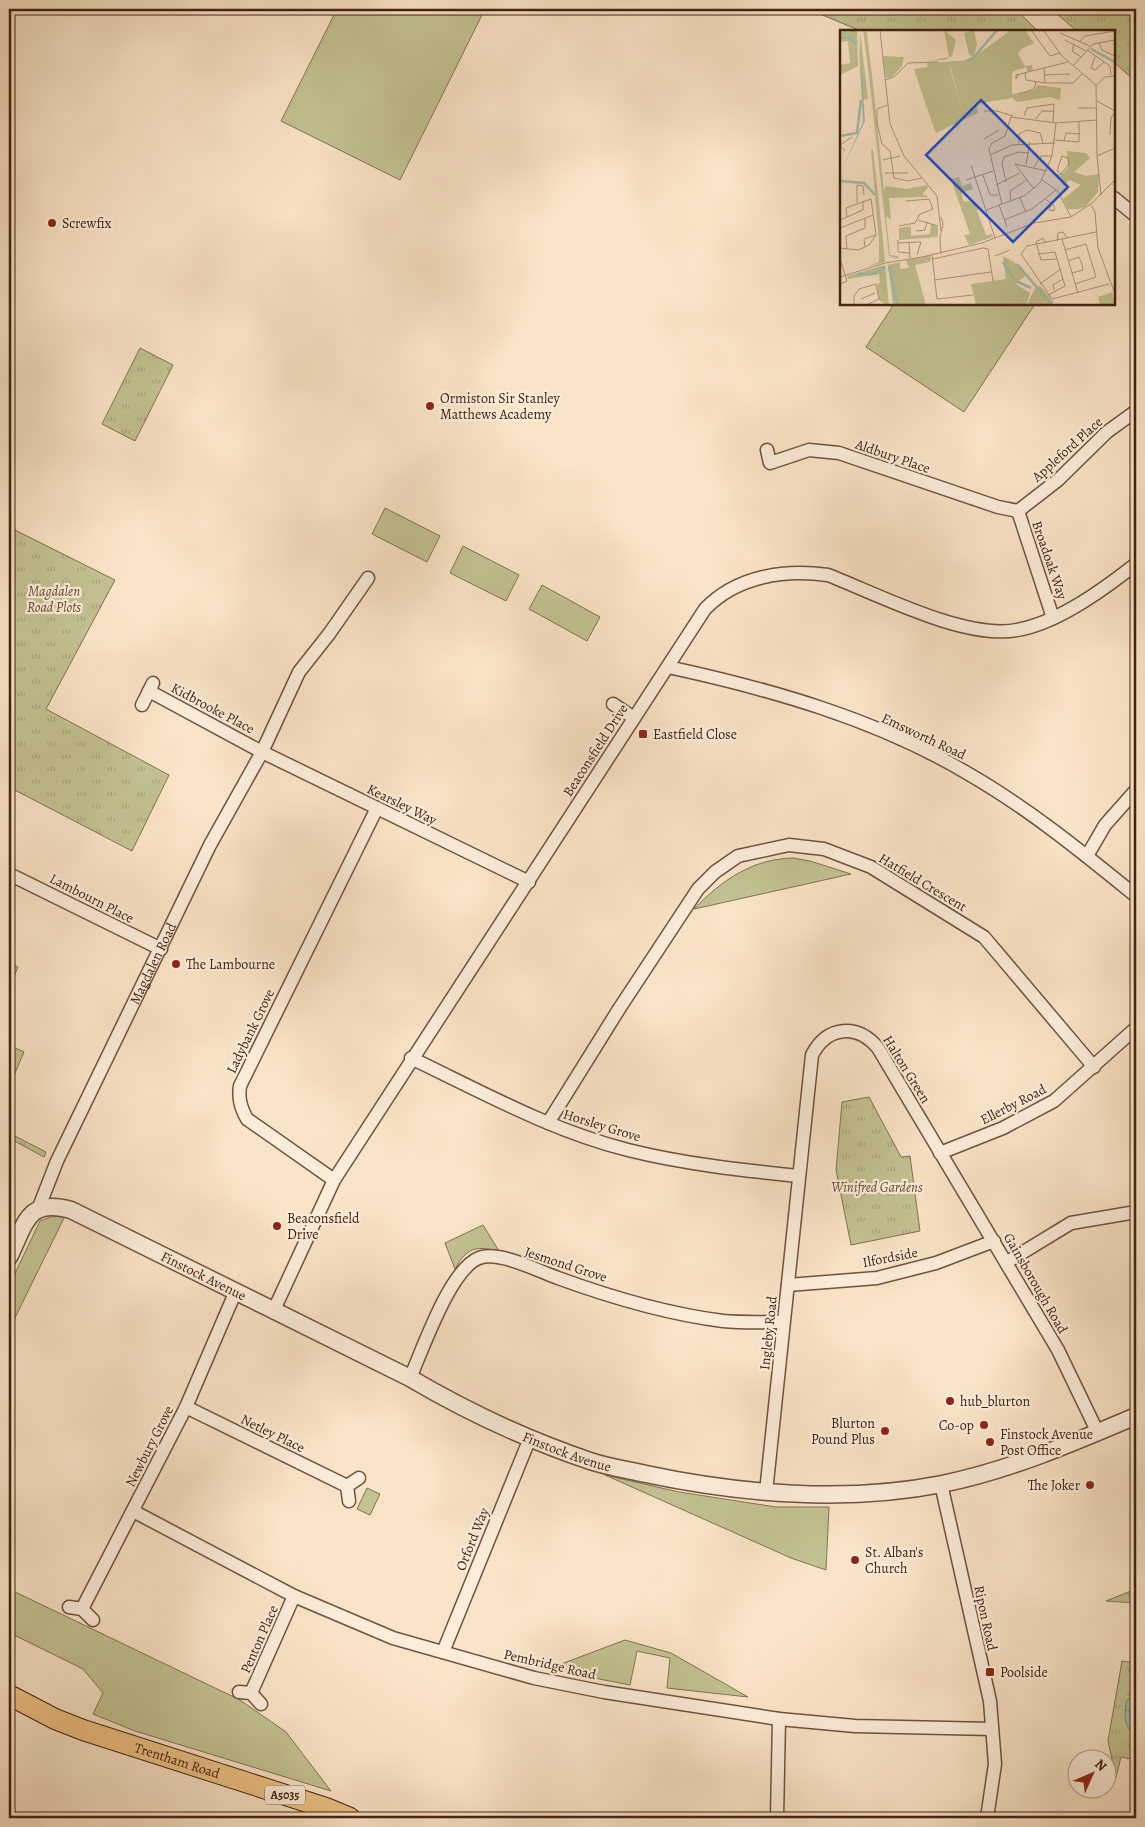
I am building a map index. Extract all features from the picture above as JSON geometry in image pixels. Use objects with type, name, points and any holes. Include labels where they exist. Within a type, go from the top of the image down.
[{"type":"main road","name":"Trentham Road","points":[[9,1695],[55,1719],[82,1730],[326,1808],[350,1818]]},
{"type":"street","points":[[1115,199],[1136,216]]},
{"type":"street","name":"Appleford Place","points":[[1018,511],[1058,480],[1107,432],[1136,411]]},
{"type":"street","name":"Aldbury Place","points":[[766,450],[770,463],[809,450],[839,453],[998,507],[1018,511]]},
{"type":"street","name":"Broadoak Way","points":[[1018,511],[1053,618]]},
{"type":"street","name":"Beaconsfield Drive","points":[[273,1312],[334,1180],[411,1058],[705,609],[716,598],[762,576],[788,572],[828,575],[936,619],[996,631],[1017,630],[1053,618],[1112,583],[1136,564]]},
{"type":"street","name":"Magdalen Road","points":[[9,1257],[29,1217],[39,1207],[57,1161],[210,845],[262,752],[300,672],[368,578]]},
{"type":"street","name":"Emsworth Road","points":[[668,667],[724,679],[837,714],[914,746],[967,772],[1010,800],[1086,856],[1136,896]]},
{"type":"street","name":"Kidbrooke Place","points":[[142,705],[151,687],[262,752]]},
{"type":"street","points":[[613,704],[634,718]]},
{"type":"street","name":"Kearsley Way","points":[[262,752],[528,882]]},
{"type":"street","points":[[1086,856],[1105,825],[1136,790]]},
{"type":"street","name":"Ladybank Grove","points":[[334,1180],[247,1119],[241,1108],[238,1096],[240,1086],[377,808]]},
{"type":"street","name":"Hatfield Crescent","points":[[548,1123],[619,1008],[698,889],[715,872],[738,856],[789,845],[824,850],[871,867],[984,937],[1094,1067]]},
{"type":"street","name":"Lambourn Place","points":[[9,874],[161,949]]},
{"type":"street","name":"Ellerby Road","points":[[940,1153],[1003,1128],[1054,1101],[1136,1028]]},
{"type":"street","name":"Halton Green","points":[[798,1176],[812,1055],[824,1038],[833,1033],[853,1031],[870,1039],[940,1153]]},
{"type":"street","name":"Horsley Grove","points":[[411,1058],[548,1123],[627,1150],[706,1166],[798,1176]]},
{"type":"street","name":"Gainsborough Road","points":[[940,1153],[1058,1350],[1098,1433]]},
{"type":"street","name":"Ingleby Road","points":[[766,1492],[798,1176]]},
{"type":"street","name":"Finstock Avenue","points":[[39,1207],[54,1205],[71,1210],[273,1312],[410,1378],[434,1392],[530,1438],[592,1462],[702,1486],[766,1492],[827,1494],[894,1490],[942,1484],[1060,1449],[1136,1416]]},
{"type":"street","points":[[1007,1262],[1071,1223],[1136,1212]]},
{"type":"street","name":"Ilfordside","points":[[788,1285],[877,1278],[936,1263],[994,1241]]},
{"type":"street","name":"Jesmond Grove","points":[[410,1378],[452,1285],[468,1265],[479,1258],[495,1255],[581,1286],[663,1309],[723,1321],[784,1322]]},
{"type":"street","name":"Newbury Grove","points":[[82,1609],[186,1407],[235,1293]]},
{"type":"street","name":"Netley Place","points":[[186,1407],[347,1486]]},
{"type":"street","name":"Orford Way","points":[[443,1652],[530,1438]]},
{"type":"street","points":[[349,1501],[347,1486],[359,1478]]},
{"type":"street","name":"Ripon Road","points":[[942,1484],[990,1701],[995,1764],[987,1818]]},
{"type":"street","name":"Pembridge Road","points":[[133,1511],[294,1596],[393,1638],[534,1678],[604,1692],[779,1719],[854,1726],[992,1729]]},
{"type":"street","name":"Penton Place","points":[[261,1704],[245,1693],[294,1596]]},
{"type":"street","points":[[70,1607],[82,1609],[93,1620]]},
{"type":"street","points":[[777,1818],[779,1719]]},
{"type":"green space","points":[[337,9],[485,9],[400,180],[281,121]]},
{"type":"green space","points":[[808,9],[1015,9],[1036,29],[1036,30],[859,30]]},
{"type":"green space","points":[[1051,9],[1136,9],[1136,82],[1115,63],[1115,30],[1076,30]]},
{"type":"green space","points":[[893,305],[1034,305],[964,412],[866,347]]},
{"type":"green space","points":[[140,348],[173,365],[135,441],[102,424]]},
{"type":"green space","points":[[385,508],[440,536],[427,562],[372,534]]},
{"type":"green space","name":"Magdalen Road Plots","points":[[9,527],[115,580],[46,709],[169,775],[132,851],[9,787]]},
{"type":"green space","points":[[463,546],[519,575],[506,601],[450,573]]},
{"type":"green space","points":[[542,585],[600,617],[587,641],[529,609]]},
{"type":"green space","points":[[793,858],[810,861],[851,874],[694,909],[727,880],[739,873],[764,862]]},
{"type":"green space","points":[[9,962],[18,967],[9,988]]},
{"type":"green space","points":[[9,1045],[24,1052],[9,1087]]},
{"type":"green space","name":"Winifred Gardens","points":[[869,1097],[901,1157],[910,1156],[920,1231],[851,1245],[836,1170],[842,1102]]},
{"type":"green space","points":[[9,1133],[46,1152],[44,1157],[9,1138]]},
{"type":"green space","points":[[65,1216],[9,1330],[9,1286],[40,1221],[50,1217]]},
{"type":"green space","points":[[483,1225],[499,1251],[478,1249],[468,1252],[455,1269],[445,1243]]},
{"type":"green space","points":[[605,1475],[679,1492],[776,1507],[829,1507],[826,1570],[791,1558]]},
{"type":"green space","points":[[367,1488],[380,1494],[370,1515],[357,1509]]},
{"type":"green space","points":[[9,1589],[240,1700],[286,1732],[331,1791],[135,1731],[93,1714],[103,1693],[83,1669],[14,1635],[9,1636]]},
{"type":"green space","points":[[1136,1589],[1136,1603],[1106,1601]]},
{"type":"green space","points":[[625,1640],[671,1653],[748,1697],[667,1688],[670,1658],[637,1651],[630,1685],[548,1669]]},
{"type":"green space","points":[[1122,1661],[1136,1663],[1136,1760],[1121,1757],[1118,1769],[1118,1750],[1110,1750],[1108,1741]]},
{"type":"water","points":[[1136,1695],[1136,1735],[1127,1724],[1125,1710],[1127,1700]]},
{"type":"place","name":"Screwfix","points":[[52,223]]},
{"type":"place","name":"Ormiston Sir Stanley Matthews Academy","points":[[430,406]]},
{"type":"place","name":"Eastfield Close","points":[[643,734]]},
{"type":"place","name":"The Lambourne","points":[[176,964]]},
{"type":"place","name":"Beaconsfield Drive","points":[[277,1226]]},
{"type":"place","name":"hub_blurton","points":[[950,1401]]},
{"type":"place","name":"Co-op","points":[[984,1425]]},
{"type":"place","name":"Blurton Pound Plus","points":[[885,1431]]},
{"type":"place","name":"Finstock Avenue Post Office","points":[[990,1442]]},
{"type":"place","name":"The Joker","points":[[1090,1485]]},
{"type":"place","name":"St. Alban's Church","points":[[855,1560]]},
{"type":"place","name":"Poolside","points":[[990,1672]]}]
